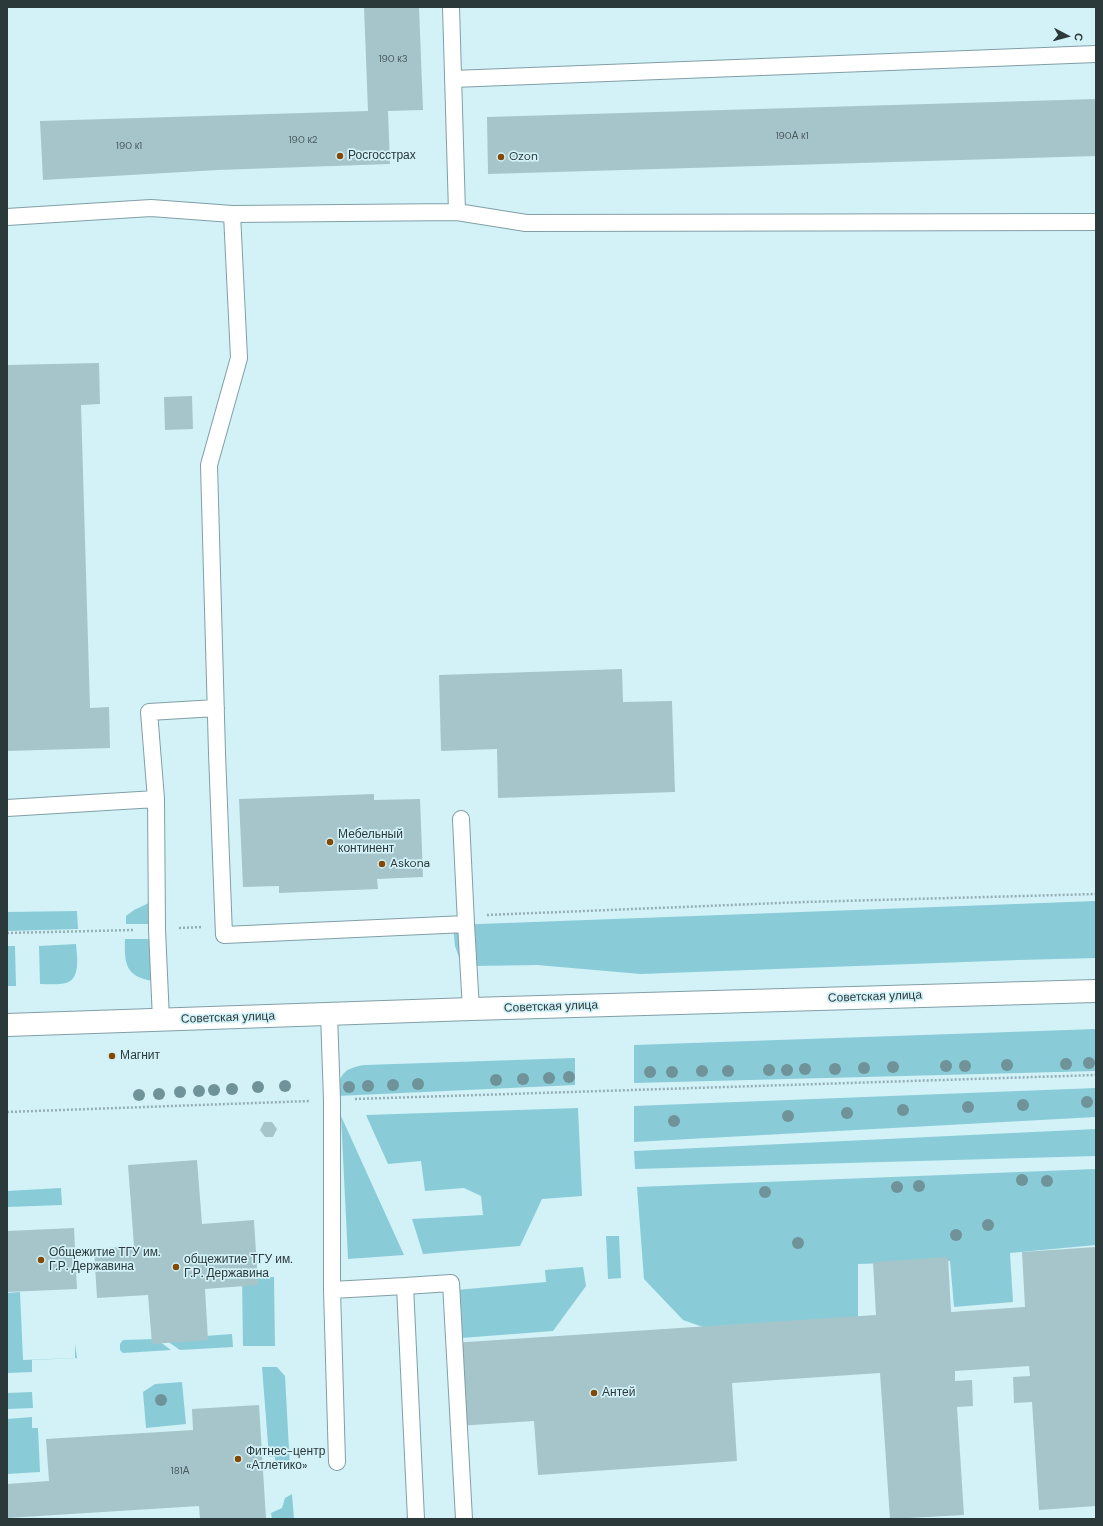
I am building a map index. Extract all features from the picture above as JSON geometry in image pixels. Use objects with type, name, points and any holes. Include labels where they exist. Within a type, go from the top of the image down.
[{"type":"main road","name":"Советская улица","points":[[7,1025],[471,1009],[1096,991]]},
{"type":"lane","points":[[451,7],[457,212]]},
{"type":"lane","points":[[454,79],[1096,54]]},
{"type":"lane","points":[[7,217],[151,208],[232,214],[457,212],[526,223],[1096,222]]},
{"type":"lane","points":[[232,214],[239,358],[209,465],[224,935],[466,920]]},
{"type":"lane","points":[[161,1020],[157,929],[156,799],[149,712],[216,708]]},
{"type":"lane","points":[[7,808],[156,799]]},
{"type":"lane","points":[[461,819],[471,1009]]},
{"type":"lane","points":[[329,1014],[332,1100],[332,1290],[337,1462]]},
{"type":"lane","points":[[332,1290],[451,1283],[464,1519]]},
{"type":"lane","points":[[405,1286],[416,1519]]},
{"type":"path","points":[[466,920],[501,915],[804,902],[1096,894]]},
{"type":"path","points":[[7,932],[224,926]]},
{"type":"path","points":[[7,1112],[1096,1075]]},
{"type":"shaded area","points":[[1096,901],[1096,958],[641,974],[537,965],[473,966],[460,960],[455,946],[453,925]]},
{"type":"shaded area","points":[[151,902],[165,902],[165,924],[126,924],[126,916],[134,910]]},
{"type":"shaded area","points":[[77,911],[78,929],[7,931],[7,912]]},
{"type":"shaded area","points":[[125,939],[165,939],[153,981],[137,976],[128,968],[125,956]]},
{"type":"shaded area","points":[[76,944],[77,966],[74,977],[71,981],[60,984],[40,984],[39,946]]},
{"type":"shaded area","points":[[7,946],[15,946],[16,986],[7,986]]},
{"type":"shaded area","points":[[1096,1029],[1096,1071],[634,1083],[634,1045]]},
{"type":"shaded area","points":[[575,1058],[575,1085],[337,1096],[341,1078],[347,1071],[358,1066]]},
{"type":"shaded area","points":[[1096,1088],[1096,1117],[634,1142],[634,1106]]},
{"type":"shaded area","points":[[578,1108],[582,1196],[542,1199],[520,1246],[423,1254],[412,1219],[483,1215],[481,1196],[464,1188],[425,1191],[421,1161],[388,1164],[366,1115]]},
{"type":"shaded area","points":[[341,1116],[404,1255],[348,1259]]},
{"type":"shaded area","points":[[1096,1129],[1096,1156],[635,1169],[634,1151]]},
{"type":"shaded area","points":[[1096,1169],[1096,1245],[1010,1253],[1013,1302],[954,1307],[950,1261],[858,1264],[858,1317],[703,1327],[683,1320],[644,1279],[637,1187]]},
{"type":"shaded area","points":[[61,1188],[62,1205],[7,1207],[7,1191]]},
{"type":"shaded area","points":[[606,1236],[619,1236],[621,1278],[608,1279]]},
{"type":"shaded area","points":[[583,1267],[586,1286],[553,1331],[448,1339],[445,1291],[546,1282],[545,1270]]},
{"type":"shaded area","points":[[242,1277],[274,1277],[275,1346],[243,1346]]},
{"type":"shaded area","points":[[20,1292],[23,1360],[75,1358],[75,1344],[77,1358],[32,1360],[32,1372],[7,1373],[7,1293]]},
{"type":"shaded area","points":[[232,1334],[233,1347],[180,1350],[164,1339]]},
{"type":"shaded area","points":[[156,1339],[171,1350],[123,1353],[120,1350],[120,1344],[123,1340]]},
{"type":"shaded area","points":[[262,1367],[277,1367],[285,1376],[290,1468],[286,1470],[275,1461],[275,1457],[269,1457]]},
{"type":"shaded area","points":[[182,1382],[186,1424],[146,1428],[143,1392],[155,1384]]},
{"type":"shaded area","points":[[32,1392],[33,1408],[7,1409],[7,1393]]},
{"type":"shaded area","points":[[32,1417],[32,1428],[38,1428],[40,1472],[7,1474],[7,1419]]},
{"type":"shaded area","points":[[292,1494],[294,1519],[272,1519],[271,1513],[282,1508],[285,1498]]},
{"type":"building","points":[[364,7],[419,7],[423,110],[388,111],[390,164],[218,170],[43,180],[40,121],[368,111]]},
{"type":"building","points":[[1096,99],[1096,156],[488,174],[487,117]]},
{"type":"building","points":[[99,363],[100,404],[81,405],[90,708],[109,707],[110,748],[7,751],[7,365]]},
{"type":"building","points":[[192,396],[193,429],[165,430],[164,397]]},
{"type":"building","points":[[622,669],[623,702],[672,701],[675,792],[498,798],[497,749],[441,751],[439,675]]},
{"type":"building","points":[[374,794],[374,800],[420,799],[423,877],[377,879],[378,889],[279,893],[279,886],[243,887],[239,799]]},
{"type":"building","points":[[264,1122],[272,1122],[277,1129],[273,1137],[265,1137],[260,1130]]},
{"type":"building","name":"общежитие ТГУ им. Г.Р. Державина","points":[[197,1160],[202,1224],[254,1220],[258,1285],[205,1289],[208,1340],[152,1344],[148,1295],[97,1298],[94,1249],[134,1246],[128,1165]]},
{"type":"building","name":"Общежитие ТГУ им. Г.Р. Державина","points":[[74,1228],[77,1289],[7,1292],[7,1231]]},
{"type":"building","name":"Антей","points":[[1096,1247],[1096,1506],[1039,1510],[1032,1402],[1014,1403],[1013,1377],[1030,1376],[1029,1366],[955,1371],[955,1381],[972,1380],[973,1406],[957,1407],[964,1515],[890,1519],[880,1373],[732,1383],[737,1461],[538,1475],[534,1421],[457,1426],[452,1343],[876,1315],[873,1262],[948,1257],[951,1312],[1025,1307],[1022,1252]]},
{"type":"building","points":[[259,1405],[266,1519],[200,1519],[199,1506],[7,1518],[7,1484],[49,1481],[46,1439],[193,1430],[192,1409]]},
{"type":"place","name":"Росгосстрах","points":[[340,156]]},
{"type":"place","name":"Ozon","points":[[501,157]]},
{"type":"place","name":"Мебельный континент","points":[[330,842]]},
{"type":"place","name":"Askona","points":[[382,864]]},
{"type":"place","name":"Магнит","points":[[112,1056]]},
{"type":"place","name":"Общежитие ТГУ им. Г.Р. Державина","points":[[41,1260]]},
{"type":"place","name":"общежитие ТГУ им. Г.Р. Державина","points":[[176,1267]]},
{"type":"place","name":"Антей","points":[[594,1393]]},
{"type":"place","name":"Фитнес-центр «Атлетико»","points":[[238,1459]]}]
